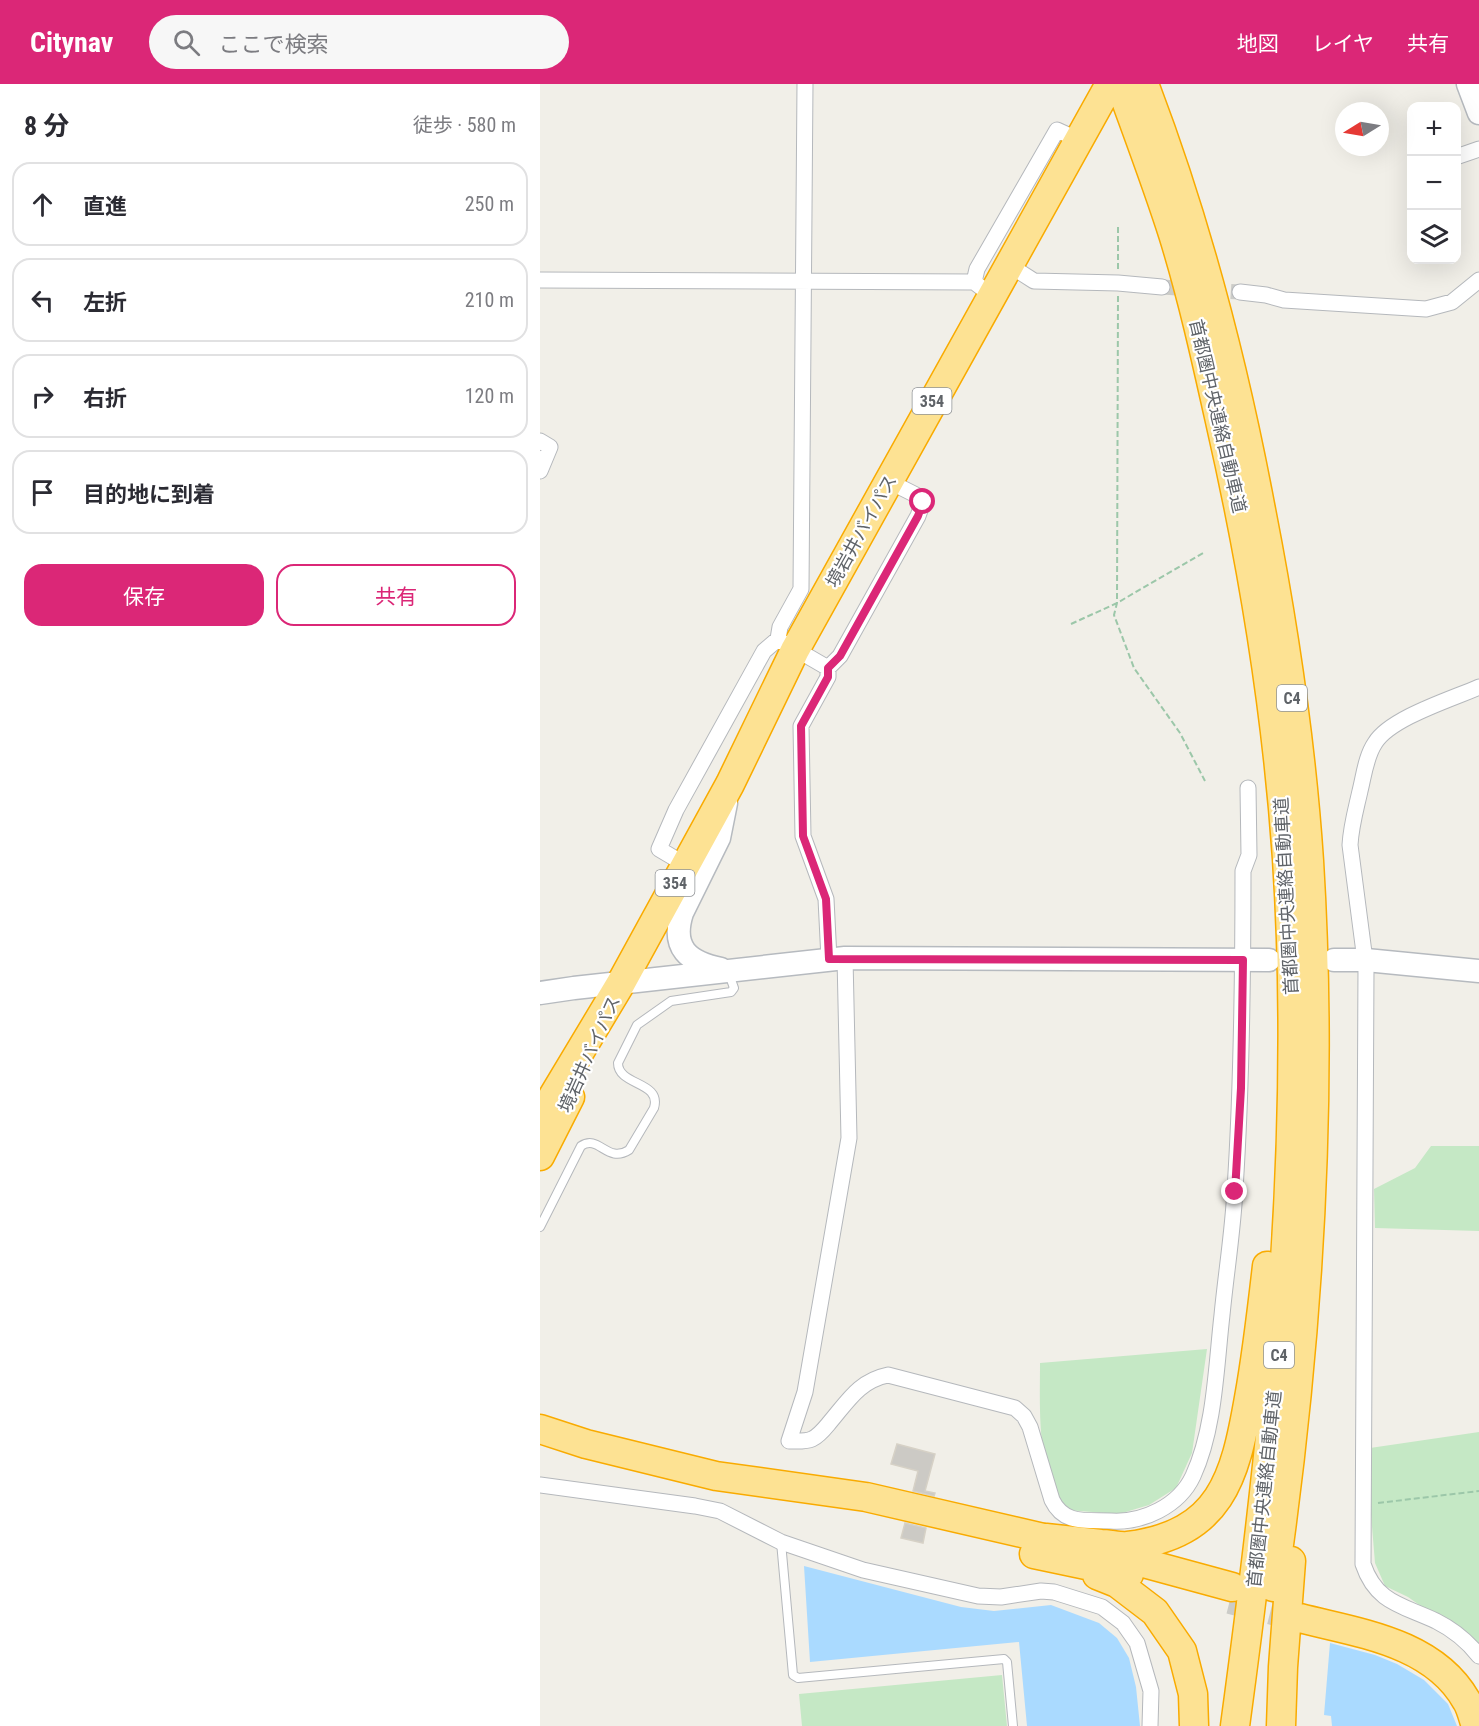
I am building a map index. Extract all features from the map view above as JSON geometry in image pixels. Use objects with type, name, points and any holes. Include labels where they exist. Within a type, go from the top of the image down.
[{"type":"highway","name":"境岩井バイパス","points":[[540,1118],[621,983],[730,784],[787,645],[888,481],[982,288],[1009,265],[1110,84]]},
{"type":"highway","name":"首都圏中央連絡自動車道","points":[[1120,84],[1174,237],[1203,346],[1228,455],[1258,605],[1276,738],[1287,859],[1292,981],[1288,1216],[1281,1331],[1259,1552],[1235,1726]]},
{"type":"highway","name":"首都圏中央連絡自動車道","points":[[1147,90],[1194,234],[1230,364],[1250,450],[1279,600],[1298,735],[1309,860],[1314,978],[1311,1218],[1304,1317],[1282,1526],[1253,1726]]},
{"type":"highway","points":[[540,1443],[712,1488],[783,1497],[1050,1548],[1126,1546],[1162,1539],[1187,1528],[1208,1510],[1227,1485],[1240,1449],[1258,1351],[1278,1164],[1292,981]]},
{"type":"highway","name":"境岩井バイパス","points":[[540,1156],[561,1117],[621,983]]},
{"type":"highway","points":[[1281,1726],[1283,1667],[1294,1528],[1304,1317]]},
{"type":"highway","points":[[540,1429],[586,1444],[716,1476],[866,1497],[1050,1548],[1113,1570],[1231,1594]]},
{"type":"highway","points":[[1050,1548],[1118,1583],[1155,1612],[1182,1651],[1193,1694],[1194,1726]]},
{"type":"highway","points":[[1476,1726],[1467,1700],[1446,1675],[1419,1655],[1392,1642],[1300,1611],[1395,1627],[1426,1641],[1459,1665],[1479,1692]]},
{"type":"street","points":[[805,84],[801,589],[780,627],[787,645],[828,668]]},
{"type":"street","points":[[1468,84],[1479,113]]},
{"type":"street","points":[[540,280],[804,281],[982,288],[977,269],[1057,130],[1078,140]]},
{"type":"street","points":[[1461,156],[1479,149]]},
{"type":"street","points":[[1009,265],[1034,281],[1118,283],[1162,287]]},
{"type":"street","points":[[1240,292],[1284,300],[1426,309],[1452,302],[1479,280]]},
{"type":"street","points":[[540,441],[550,447],[540,471]]},
{"type":"street","points":[[888,481],[916,495],[923,502],[918,516],[840,656],[828,668],[828,677],[801,726],[803,836],[826,899],[837,958],[849,1138],[805,1392],[789,1440],[812,1439],[821,1432],[858,1388],[875,1377],[888,1375],[1015,1408],[1024,1416],[1030,1427],[1058,1511],[1065,1517],[1125,1522],[1157,1512],[1172,1503],[1182,1493],[1193,1477],[1212,1411],[1235,1192],[1241,1088],[1243,871],[1249,855],[1248,788]]},
{"type":"street","points":[[686,865],[659,849],[676,810],[764,651],[787,645]]},
{"type":"street","points":[[1479,687],[1400,721],[1385,731],[1375,742],[1351,831],[1350,845],[1366,960],[1363,1564],[1372,1585],[1389,1601],[1438,1622],[1461,1637],[1479,1656]]},
{"type":"street","points":[[727,970],[707,966],[687,955],[681,947],[678,935],[682,913],[719,838],[730,784]]},
{"type":"street","points":[[540,993],[837,958],[1269,960]]},
{"type":"street","points":[[1334,960],[1366,960],[1479,971]]},
{"type":"street","points":[[540,1485],[720,1511],[781,1542],[863,1570],[978,1596],[1001,1597],[1041,1591],[1054,1592],[1102,1607],[1122,1623],[1137,1643],[1151,1691],[1150,1726]]},
{"type":"lane","points":[[540,1227],[581,1146],[587,1142],[611,1154],[624,1153],[629,1150],[654,1108],[656,1101],[653,1095],[646,1088],[620,1074],[618,1068],[618,1063],[637,1025],[671,1001],[731,992],[734,988],[727,970]]},
{"type":"lane","points":[[781,1542],[794,1675],[798,1678],[1004,1659],[1007,1662],[1013,1726]]},
{"type":"path","points":[[1118,224],[1117,603],[1114,615],[1134,668],[1180,733],[1206,781]]},
{"type":"path","points":[[1071,624],[1117,603],[1203,553]]},
{"type":"path","points":[[1362,1506],[1479,1491]]},
{"type":"green space","points":[[1431,1146],[1479,1146],[1479,1231],[1375,1228],[1374,1189],[1415,1168]]},
{"type":"green space","points":[[1207,1349],[1192,1453],[1176,1488],[1149,1505],[1119,1514],[1066,1510],[1049,1478],[1045,1459],[1040,1420],[1040,1363]]},
{"type":"green space","points":[[1479,1432],[1479,1647],[1408,1597],[1385,1586],[1375,1563],[1369,1490],[1370,1448]]},
{"type":"green space","points":[[1002,1675],[1007,1726],[802,1726],[799,1694]]},
{"type":"water","points":[[804,1566],[961,1607],[994,1611],[1051,1605],[1099,1623],[1117,1638],[1129,1658],[1136,1687],[1140,1726],[1027,1726],[1019,1642],[810,1662]]},
{"type":"water","points":[[1330,1643],[1375,1655],[1397,1664],[1424,1680],[1448,1704],[1457,1726],[1332,1726],[1331,1716],[1324,1715]]},
{"type":"building","points":[[897,1444],[935,1454],[925,1491],[935,1493],[934,1496],[913,1491],[918,1471],[891,1464]]},
{"type":"building","points":[[905,1523],[926,1528],[923,1543],[901,1538]]},
{"type":"tunnel","points":[[1162,287],[1240,292]]},
{"type":"tunnel","points":[[1230,1600],[1300,1618]]},
{"type":"route","points":[[923,502],[918,516],[840,656],[828,668],[828,677],[801,726],[803,836],[826,899],[829,959],[1243,960],[1241,1088],[1235,1192]]}]
